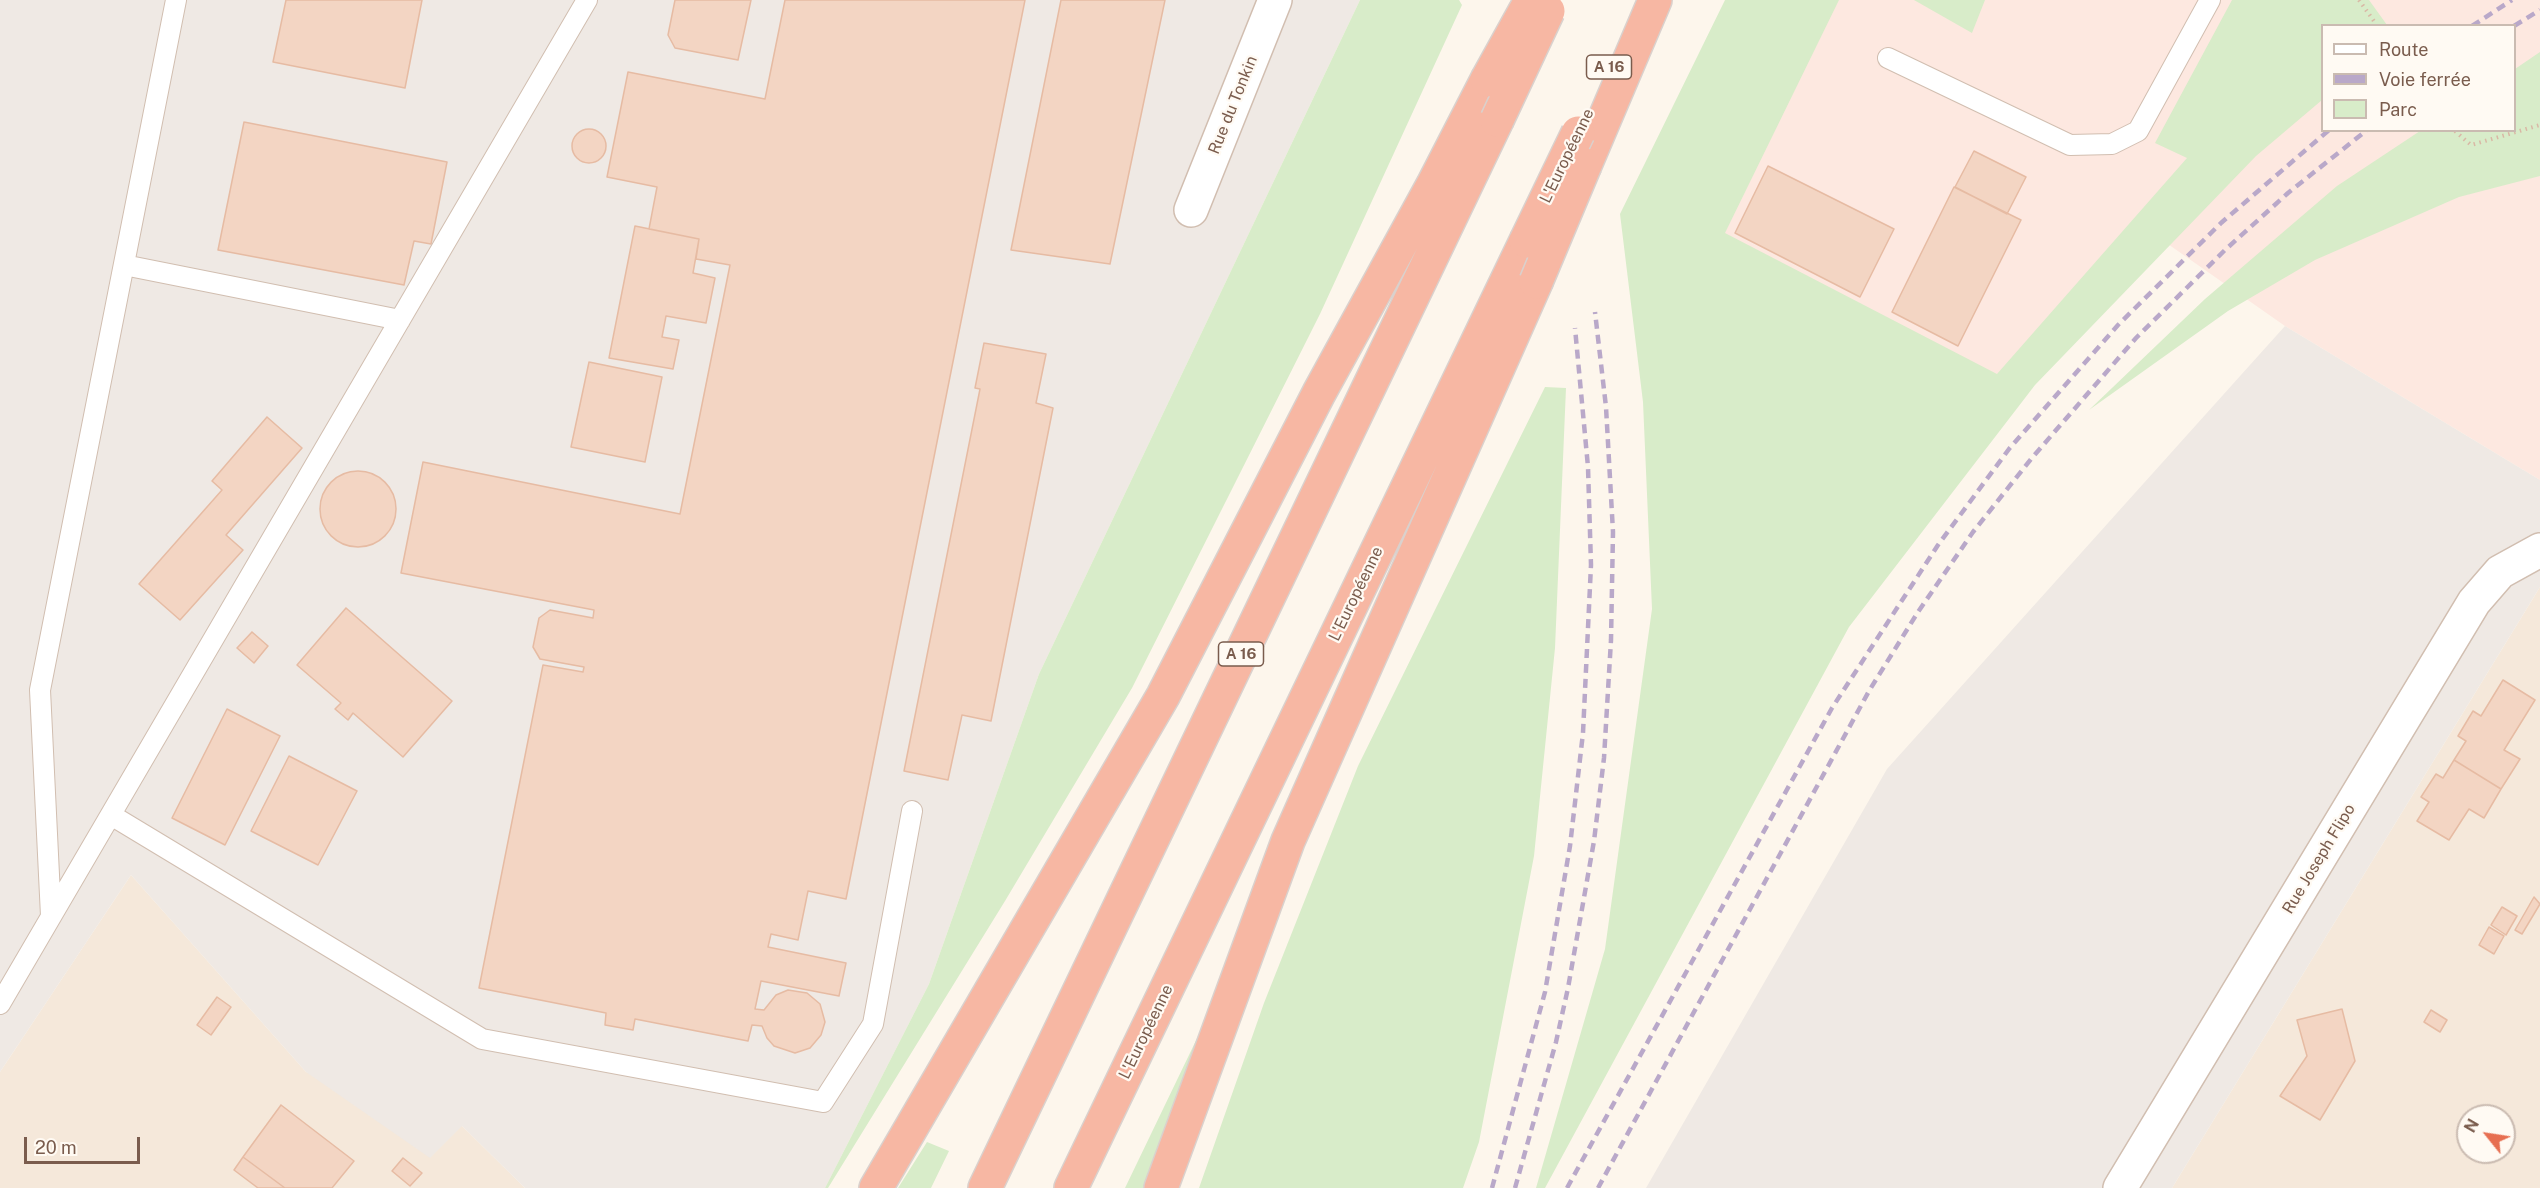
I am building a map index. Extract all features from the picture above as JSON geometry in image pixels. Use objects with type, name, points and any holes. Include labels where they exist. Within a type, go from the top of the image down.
[{"type":"highway","name":"L'Européenne","points":[[1071,1188],[1641,0]]},
{"type":"highway","points":[[1161,1188],[1283,851],[1536,282],[1655,0]]},
{"type":"highway","points":[[876,1188],[1163,696],[1319,393],[1433,185],[1487,80],[1544,4]]},
{"type":"highway","name":"A 16","points":[[985,1188],[1497,120],[1544,4]]},
{"type":"street","name":"Rue du Tonkin","points":[[1191,210],[1275,0]]},
{"type":"street","name":"Rue Joseph Flipo","points":[[2120,1188],[2474,602],[2500,572],[2540,550]]},
{"type":"lane","points":[[51,916],[40,690],[176,0]]},
{"type":"lane","points":[[0,1004],[587,0]]},
{"type":"lane","points":[[1888,58],[2070,145],[2112,144],[2138,131],[2210,0]]},
{"type":"lane","points":[[124,265],[400,320]]},
{"type":"lane","points":[[111,815],[482,1039],[823,1102],[873,1024],[912,811]]},
{"type":"path","points":[[2359,0],[2376,24]]},
{"type":"path","points":[[2516,132],[2540,125]]},
{"type":"path","points":[[2457,132],[2470,145],[2516,132]]},
{"type":"shaded area","points":[[0,0],[1360,0],[1039,674],[929,984],[825,1188],[525,1188],[462,1126],[430,1158],[306,1072],[131,875],[0,1072]]},
{"type":"shaded area","points":[[1735,0],[2540,0],[2540,480],[2285,326],[2155,235],[1988,407],[1691,250]]},
{"type":"shaded area","points":[[2285,326],[2540,480],[2540,587],[2172,1188],[1646,1188],[1887,769]]},
{"type":"shaded area","points":[[2540,587],[2540,1188],[2172,1188]]},
{"type":"shaded area","points":[[131,875],[306,1072],[462,1126],[525,1188],[0,1188],[0,1072]]},
{"type":"green space","points":[[1360,0],[1459,0],[1462,5],[1320,314],[1132,688],[1005,901],[828,1188],[825,1188],[929,984],[1039,674]]},
{"type":"green space","points":[[1725,0],[1839,0],[1725,233],[1997,374],[2187,158],[2155,143],[2232,0],[2369,0],[2386,24],[2321,24],[2321,101],[2256,156],[2035,385],[1849,627],[1545,1188],[1536,1188],[1605,949],[1652,609],[1643,402],[1620,214]]},
{"type":"green space","points":[[1914,0],[1985,0],[1972,33]]},
{"type":"green space","points":[[2540,52],[2540,176],[2459,197],[2315,260],[2228,311],[2089,410],[2205,299],[2337,186],[2418,132],[2516,132],[2516,68]]},
{"type":"green space","points":[[1545,387],[1566,388],[1555,648],[1534,856],[1479,1142],[1463,1188],[1199,1188],[1264,1003],[1358,766]]},
{"type":"green space","points":[[1202,1028],[1143,1188],[1125,1188]]},
{"type":"green space","points":[[927,1142],[949,1151],[931,1188],[898,1188]]},
{"type":"building","points":[[286,0],[422,0],[405,88],[273,62]]},
{"type":"building","points":[[675,0],[751,0],[738,60],[675,48],[668,35]]},
{"type":"building","points":[[785,0],[1025,0],[846,899],[808,891],[798,940],[771,934],[768,947],[846,963],[839,996],[761,981],[755,1009],[764,1010],[776,995],[788,990],[807,993],[820,1004],[825,1022],[821,1035],[810,1048],[795,1053],[774,1046],[767,1038],[762,1026],[752,1025],[748,1041],[635,1019],[633,1030],[605,1025],[606,1013],[479,988],[543,665],[583,672],[584,667],[540,659],[533,647],[539,618],[550,610],[593,618],[594,610],[401,573],[423,462],[680,514],[730,265],[696,259],[699,239],[649,229],[657,187],[607,177],[628,72],[765,99]]},
{"type":"building","points":[[1061,0],[1165,0],[1110,264],[1011,250]]},
{"type":"building","points":[[244,122],[447,162],[431,244],[414,241],[404,285],[218,250]]},
{"type":"building","points":[[589,129],[601,134],[606,146],[601,158],[589,163],[577,158],[572,146],[577,134]]},
{"type":"building","points":[[1974,151],[2026,177],[2007,214],[1955,187]]},
{"type":"building","points":[[1768,166],[1894,229],[1860,297],[1735,233]]},
{"type":"building","points":[[1954,187],[2021,220],[1958,346],[1892,312]]},
{"type":"building","points":[[635,226],[699,239],[693,273],[715,278],[706,323],[666,316],[662,337],[679,340],[673,369],[609,358]]},
{"type":"building","points":[[984,343],[1046,354],[1036,403],[1053,408],[991,721],[962,715],[948,780],[904,771],[980,389],[975,388]]},
{"type":"building","points":[[589,362],[662,377],[645,462],[571,447]]},
{"type":"building","points":[[267,417],[302,448],[226,535],[243,550],[180,620],[139,584],[222,490],[212,481]]},
{"type":"building","points":[[358,471],[372,474],[385,482],[393,495],[396,509],[393,523],[385,536],[372,544],[358,547],[344,544],[331,536],[323,523],[320,509],[323,495],[331,482],[344,474]]},
{"type":"building","points":[[346,608],[452,701],[403,757],[353,713],[348,720],[335,709],[341,703],[297,665]]},
{"type":"building","points":[[252,632],[268,646],[254,663],[237,648]]},
{"type":"building","points":[[2503,680],[2535,700],[2504,750],[2520,759],[2501,789],[2454,760],[2466,741],[2458,736],[2473,711],[2481,716]]},
{"type":"building","points":[[227,709],[280,736],[225,845],[172,818]]},
{"type":"building","points":[[289,756],[357,791],[318,865],[251,831]]},
{"type":"building","points":[[2454,760],[2501,789],[2484,818],[2469,809],[2449,840],[2417,821],[2429,802],[2421,797],[2436,774],[2443,778]]},
{"type":"building","points":[[2534,897],[2540,904],[2522,934],[2515,930]]},
{"type":"building","points":[[2502,907],[2517,916],[2506,935],[2491,925]]},
{"type":"building","points":[[2489,927],[2504,936],[2494,954],[2479,945]]},
{"type":"building","points":[[217,997],[231,1007],[211,1035],[197,1025]]},
{"type":"building","points":[[2342,1009],[2355,1061],[2320,1120],[2280,1096],[2307,1056],[2297,1020]]},
{"type":"building","points":[[2431,1010],[2447,1020],[2440,1032],[2424,1022]]},
{"type":"building","points":[[281,1105],[354,1161],[332,1188],[285,1188],[243,1157]]},
{"type":"building","points":[[243,1157],[285,1188],[258,1188],[234,1170]]},
{"type":"building","points":[[403,1158],[422,1173],[410,1186],[392,1171]]},
{"type":"railway","points":[[2475,24],[2512,0]]},
{"type":"railway","points":[[2516,25],[2540,10]]},
{"type":"railway","points":[[1567,1188],[1832,708],[1938,545],[2009,449],[2118,325],[2221,223],[2327,132]]},
{"type":"railway","points":[[1598,1188],[1869,691],[1918,612],[1973,532],[2031,459],[2136,338],[2225,250],[2288,193],[2364,132]]},
{"type":"railway","points":[[1515,1188],[1556,1042],[1568,988],[1594,841],[1604,758],[1611,640],[1613,532],[1606,407],[1595,312]]},
{"type":"railway","points":[[1492,1188],[1545,992],[1570,846],[1583,733],[1591,565],[1588,467],[1575,328]]}]
